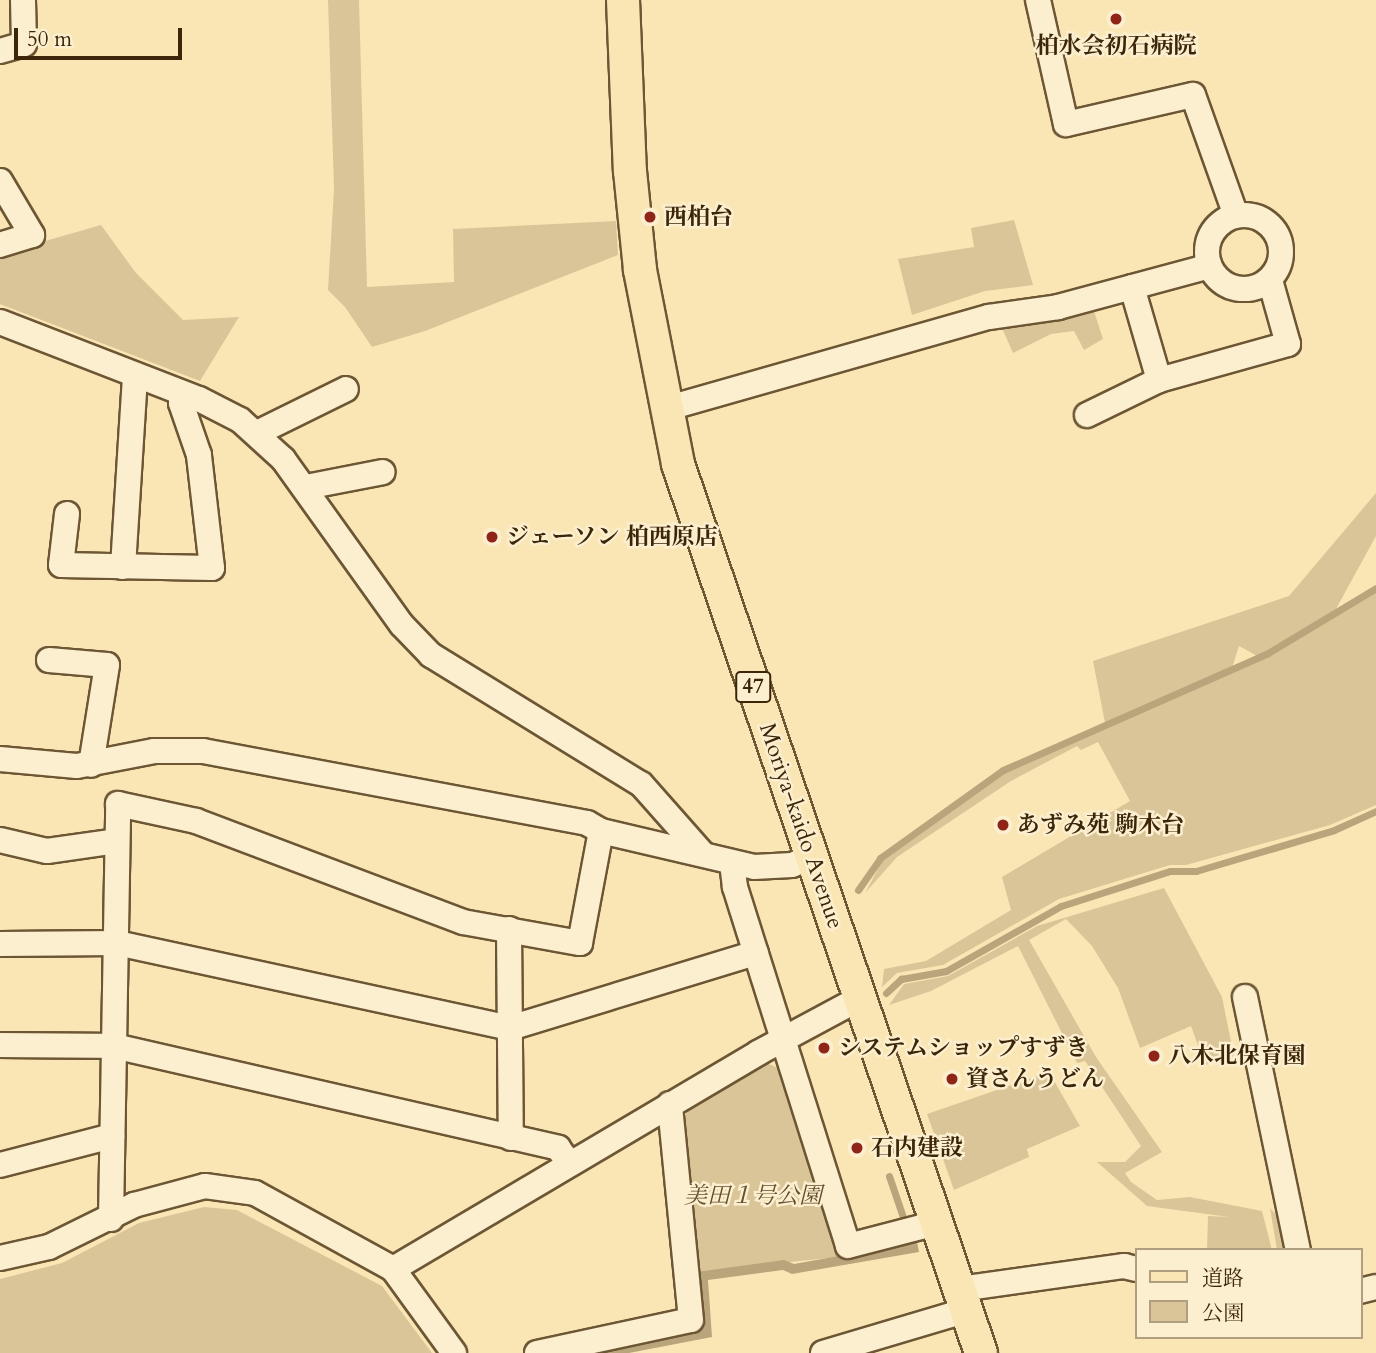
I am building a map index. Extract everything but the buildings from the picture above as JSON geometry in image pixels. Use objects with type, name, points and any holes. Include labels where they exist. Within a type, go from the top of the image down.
[{"type":"main road","name":"Moriya-kaido Avenue","points":[[623,0],[636,236],[665,409],[705,552],[981,1353]]},
{"type":"street","points":[[0,51],[24,44],[23,0]]},
{"type":"street","points":[[1038,0],[1066,124],[1194,95],[1236,216]]},
{"type":"street","points":[[0,181],[32,235],[0,245]]},
{"type":"street","points":[[1236,216],[1259,218],[1277,234],[1281,258],[1270,280],[1260,286],[1236,289],[1224,284],[1210,267],[1209,240],[1224,221],[1236,216]]},
{"type":"street","points":[[665,409],[989,317],[1058,307],[1210,267]]},
{"type":"street","points":[[1087,415],[1159,380],[1288,344],[1270,280]]},
{"type":"street","points":[[1132,286],[1159,380]]},
{"type":"street","points":[[0,322],[184,394],[257,433],[306,487],[402,625],[431,655],[641,784],[702,853]]},
{"type":"street","points":[[123,566],[135,375]]},
{"type":"street","points":[[257,433],[346,389]]},
{"type":"street","points":[[67,514],[61,565],[212,568],[199,455],[181,403],[184,394]]},
{"type":"street","points":[[306,487],[383,472]]},
{"type":"street","points":[[49,660],[107,665],[91,765]]},
{"type":"street","points":[[0,759],[43,766],[91,765],[153,751],[203,751],[587,822],[601,831],[754,867],[792,864],[811,857]]},
{"type":"street","points":[[111,1219],[118,804],[196,821],[463,922],[580,943],[601,831]]},
{"type":"street","points":[[0,840],[47,851],[116,841]]},
{"type":"street","points":[[732,863],[735,887],[781,1040],[848,1246],[937,1223]]},
{"type":"street","points":[[509,929],[511,1138]]},
{"type":"street","points":[[0,944],[117,943],[510,1028],[756,953]]},
{"type":"street","points":[[1245,997],[1298,1248]]},
{"type":"street","points":[[393,1269],[670,1104],[781,1040],[860,999]]},
{"type":"street","points":[[0,1045],[114,1046],[558,1148],[570,1164]]},
{"type":"street","points":[[537,1353],[589,1347],[691,1320],[670,1104]]},
{"type":"street","points":[[0,1165],[112,1136]]},
{"type":"street","points":[[0,1258],[49,1247],[111,1219],[134,1205],[205,1186],[255,1193],[393,1269],[426,1309],[454,1353]]},
{"type":"street","points":[[833,1352],[964,1300],[1124,1266],[1134,1268]]},
{"type":"green space","points":[[328,0],[359,0],[367,287],[454,282],[453,229],[616,221],[618,255],[425,331],[372,347],[345,307],[328,290],[334,189]]},
{"type":"green space","points":[[1014,220],[1033,285],[985,291],[912,315],[898,259],[974,247],[971,228]]},
{"type":"green space","points":[[101,225],[136,273],[183,320],[239,317],[200,381],[0,304],[0,254]]},
{"type":"green space","points":[[1093,308],[1103,339],[1084,350],[1074,331],[1051,334],[1013,353],[1002,328]]},
{"type":"green space","points":[[1376,493],[1376,536],[1331,618],[1376,592],[1376,805],[1330,825],[1186,865],[1170,865],[1059,899],[943,965],[897,973],[882,987],[884,969],[926,961],[1011,910],[1002,877],[1130,801],[1098,742],[1081,750],[1077,746],[1011,781],[897,857],[865,893],[883,860],[1003,774],[1106,728],[1093,661],[1289,596]],"holes":[[[1239,646],[1261,658],[1231,672]]]},
{"type":"green space","points":[[1164,888],[1222,997],[1234,1056],[1205,1065],[1191,1026],[1140,1048],[1118,988],[1092,946],[1066,919],[1029,940],[1096,1057],[1162,1152],[1125,1173],[1131,1182],[1157,1200],[1190,1197],[1262,1211],[1271,1248],[1207,1248],[1208,1216],[1229,1217],[1147,1206],[1097,1162],[1125,1162],[1141,1146],[1085,1061],[1077,1063],[1018,946],[931,991],[889,1005],[904,984],[948,976],[1037,926]]},
{"type":"green space","name":"美田１号公園","points":[[767,1063],[780,1069],[838,1257],[696,1272],[682,1123],[688,1109]]},
{"type":"green space","points":[[1049,1072],[1080,1126],[1027,1149],[1029,1157],[954,1190],[927,1114]]},
{"type":"green space","points":[[204,1207],[237,1210],[382,1286],[432,1353],[0,1353],[0,1279],[62,1263],[139,1223]]},
{"type":"green space","points":[[1270,1208],[1280,1219],[1287,1248],[1277,1248]]},
{"type":"shaded area","points":[[917,1242],[919,1252],[792,1274],[783,1270],[708,1280],[712,1337],[629,1353],[604,1353],[606,1348],[700,1329],[696,1272],[784,1260],[794,1264]]},
{"type":"waterway","points":[[858,890],[880,858],[1003,770],[1268,653],[1376,588]]},
{"type":"waterway","points":[[886,993],[901,979],[946,971],[1061,906],[1170,871],[1196,871],[1334,830],[1376,811]]},
{"type":"waterway","points":[[889,1176],[905,1223]]},
{"type":"place","name":"柏水会初石病院","points":[[1116,19]]},
{"type":"place","name":"西柏台","points":[[650,217]]},
{"type":"place","name":"ジェーソン 柏西原店","points":[[492,537]]},
{"type":"place","name":"あずみ苑 駒木台","points":[[1003,825]]},
{"type":"place","name":"システムショップすずき","points":[[824,1048]]},
{"type":"place","name":"八木北保育園","points":[[1154,1056]]},
{"type":"place","name":"資さんうどん","points":[[952,1079]]},
{"type":"place","name":"石内建設","points":[[857,1148]]}]
